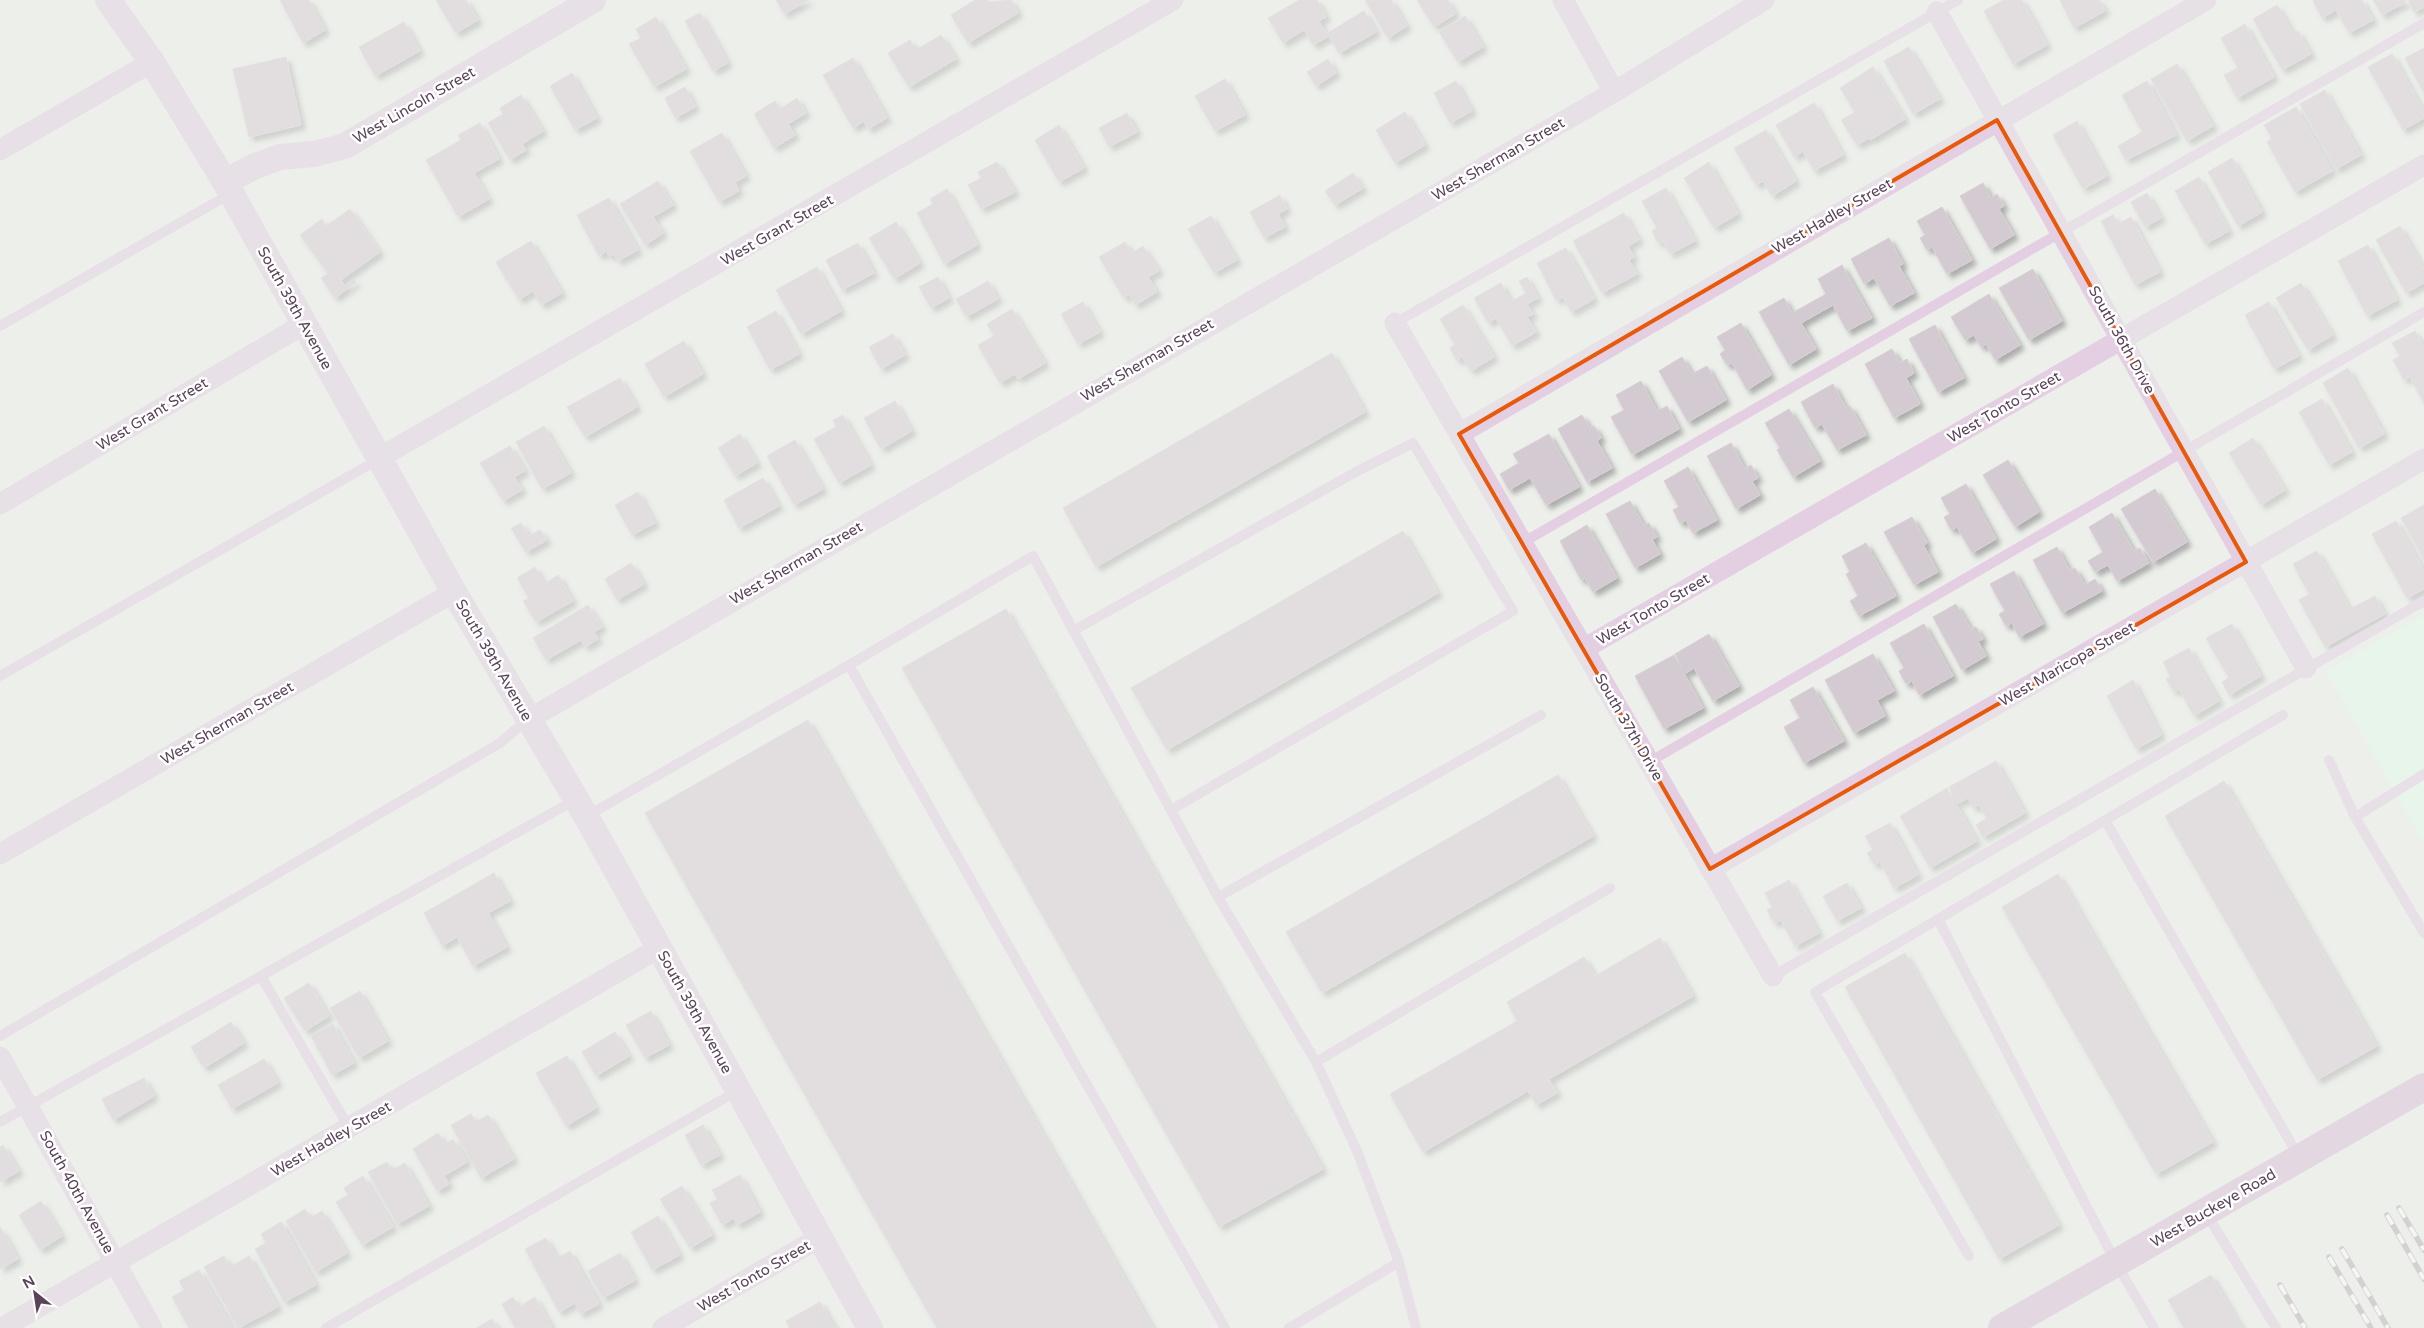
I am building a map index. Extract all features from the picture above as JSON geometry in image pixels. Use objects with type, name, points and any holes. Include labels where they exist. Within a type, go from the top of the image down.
[{"type":"main road","name":"West Buckeye Road","points":[[2002,1328],[2424,1087]]},
{"type":"street","name":"South 39th Avenue","points":[[108,0],[152,62],[228,188],[454,592],[581,808],[660,948],[870,1328]]},
{"type":"street","name":"West Lincoln Street","points":[[228,188],[253,167],[280,157],[314,154],[344,146],[593,0]]},
{"type":"street","name":"West Grant Street","points":[[379,458],[1173,0]]},
{"type":"street","points":[[1563,0],[1614,92]]},
{"type":"street","name":"West Sherman Street","points":[[529,719],[1614,92],[1764,0]]},
{"type":"street","name":"West Hadley Street","points":[[1459,434],[2206,0]]},
{"type":"street","name":"South 36th Drive","points":[[1937,12],[2306,668]]},
{"type":"street","points":[[0,150],[152,62]]},
{"type":"street","name":"West Tonto Street","points":[[1585,648],[2424,165]]},
{"type":"street","name":"South 37th Drive","points":[[1395,323],[1585,648],[1773,976]]},
{"type":"street","name":"West Grant Street","points":[[0,504],[304,324]]},
{"type":"street","name":"West Maricopa Street","points":[[1710,869],[2424,459]]},
{"type":"street","name":"West Sherman Street","points":[[0,854],[454,592]]},
{"type":"street","name":"West Hadley Street","points":[[2,1328],[660,948]]},
{"type":"street","name":"South 40th Avenue","points":[[0,1057],[29,1105],[152,1328]]},
{"type":"street","name":"West Tonto Street","points":[[664,1328],[819,1238]]},
{"type":"lane","points":[[1395,323],[1958,0]]},
{"type":"lane","points":[[1522,543],[2027,250],[2061,234],[2424,23]]},
{"type":"lane","points":[[0,326],[228,188]]},
{"type":"lane","points":[[1649,762],[2183,450],[2424,312]]},
{"type":"lane","points":[[1073,630],[1354,473],[1413,443],[1513,611],[1171,810]]},
{"type":"lane","points":[[0,676],[379,458]]},
{"type":"lane","points":[[0,1122],[261,976],[849,665],[1033,556],[1218,897],[1316,1062],[1357,1151],[1399,1262],[1416,1328]]},
{"type":"lane","points":[[1773,976],[2424,601]]},
{"type":"lane","points":[[849,665],[1224,1328]]},
{"type":"lane","points":[[1218,897],[1541,715]]},
{"type":"lane","points":[[1969,1256],[1815,992],[2283,715]]},
{"type":"lane","points":[[0,1036],[500,743],[529,719]]},
{"type":"lane","points":[[2329,760],[2355,817],[2424,932]]},
{"type":"lane","points":[[2355,817],[2424,774]]},
{"type":"lane","points":[[2105,820],[2300,1158]]},
{"type":"lane","points":[[1316,1062],[1610,888]]},
{"type":"lane","points":[[1938,919],[2116,1263],[2154,1328]]},
{"type":"lane","points":[[261,976],[349,1128]]},
{"type":"lane","points":[[326,1328],[738,1091]]},
{"type":"lane","points":[[2205,1212],[2276,1328]]},
{"type":"lane","points":[[1289,1328],[1399,1262]]},
{"type":"highlighted area","points":[[1997,120],[2246,562],[1710,869],[1459,434]]},
{"type":"shaded area","points":[[2424,615],[2424,843],[2326,671]]},
{"type":"building","points":[[280,0],[309,0],[325,30],[303,43]]},
{"type":"building","points":[[436,0],[466,0],[478,20],[456,33]]},
{"type":"building","points":[[776,0],[809,0],[784,14]]},
{"type":"building","points":[[975,0],[987,0],[989,2],[1011,0],[1018,13],[968,43],[951,15]]},
{"type":"building","points":[[1299,0],[1317,0],[1326,17],[1319,21],[1326,34],[1364,11],[1376,32],[1339,53],[1329,36],[1313,45],[1304,30],[1283,43],[1268,18]]},
{"type":"building","points":[[1365,0],[1391,0],[1407,26],[1388,38]]},
{"type":"building","points":[[1417,0],[1448,0],[1455,14],[1434,27]]},
{"type":"building","points":[[2004,0],[2022,0],[2047,45],[2013,64],[1984,11]]},
{"type":"building","points":[[2060,0],[2099,0],[2105,11],[2074,28]]},
{"type":"building","points":[[2362,0],[2373,20],[2349,33],[2336,10],[2322,18],[2313,1]]},
{"type":"building","points":[[2373,0],[2405,0],[2406,2],[2382,15]]},
{"type":"building","points":[[2408,0],[2424,0],[2424,7],[2414,12]]},
{"type":"building","points":[[2277,5],[2293,34],[2298,31],[2311,54],[2282,70],[2253,19]]},
{"type":"building","points":[[700,13],[728,63],[713,71],[685,21]]},
{"type":"building","points":[[1465,16],[1483,47],[1458,62],[1439,32]]},
{"type":"building","points":[[656,17],[686,69],[654,87],[629,44],[641,38],[636,29]]},
{"type":"building","points":[[404,22],[420,51],[375,76],[359,47]]},
{"type":"building","points":[[2245,24],[2274,77],[2237,98],[2224,75],[2238,68],[2221,38]]},
{"type":"building","points":[[941,35],[956,59],[909,87],[888,53],[910,40],[916,50]]},
{"type":"building","points":[[1909,47],[1940,99],[1913,114],[1884,61]]},
{"type":"building","points":[[2424,48],[2424,93],[2405,58]]},
{"type":"building","points":[[2392,54],[2424,112],[2424,118],[2403,130],[2368,67]]},
{"type":"building","points":[[286,57],[301,125],[249,137],[233,69]]},
{"type":"building","points":[[853,58],[887,118],[868,129],[864,121],[853,128],[823,75]]},
{"type":"building","points":[[1328,59],[1336,73],[1316,86],[1307,72]]},
{"type":"building","points":[[2177,64],[2213,126],[2187,141],[2151,79]]},
{"type":"building","points":[[1873,67],[1905,119],[1870,140],[1869,138],[1857,145],[1841,120],[1855,112],[1840,88]]},
{"type":"building","points":[[572,73],[597,118],[575,130],[550,86]]},
{"type":"building","points":[[1225,79],[1245,115],[1215,131],[1195,96]]},
{"type":"building","points":[[1456,81],[1472,111],[1450,123],[1434,93]]},
{"type":"building","points":[[2147,81],[2176,135],[2126,160],[2118,146],[2142,132],[2122,95]]},
{"type":"building","points":[[685,87],[695,107],[675,118],[665,98]]},
{"type":"building","points":[[2325,90],[2361,155],[2336,169],[2300,104]]},
{"type":"building","points":[[521,95],[543,131],[522,144],[526,150],[510,160],[488,123],[503,114],[500,108]]},
{"type":"building","points":[[797,98],[806,113],[788,124],[795,135],[774,148],[754,114],[775,101],[780,109]]},
{"type":"building","points":[[1814,103],[1843,155],[1814,171],[1803,151],[1794,157],[1776,125]]},
{"type":"building","points":[[2296,107],[2332,171],[2295,192],[2267,142],[2272,139],[2264,125]]},
{"type":"building","points":[[1405,112],[1425,145],[1395,163],[1376,130]]},
{"type":"building","points":[[1127,113],[1137,132],[1109,147],[1099,128]]},
{"type":"building","points":[[2077,121],[2107,176],[2083,189],[2053,135]]},
{"type":"building","points":[[480,123],[499,159],[474,173],[489,199],[458,217],[426,160],[461,140],[458,135]]},
{"type":"building","points":[[1059,125],[1084,168],[1059,182],[1035,140]]},
{"type":"building","points":[[1766,130],[1796,181],[1772,196],[1763,181],[1756,185],[1734,148]]},
{"type":"building","points":[[722,133],[746,176],[735,182],[739,191],[719,202],[690,151]]},
{"type":"building","points":[[2232,158],[2262,212],[2238,226],[2208,172]]},
{"type":"building","points":[[997,162],[1015,192],[981,209],[968,185],[981,178],[978,172]]},
{"type":"building","points":[[1709,162],[1738,214],[1714,228],[1684,178]]},
{"type":"building","points":[[1353,173],[1363,188],[1335,205],[1325,191]]},
{"type":"building","points":[[2199,177],[2229,231],[2205,244],[2175,191]]},
{"type":"building","points":[[658,181],[673,205],[653,217],[663,233],[645,245],[620,204]]},
{"type":"building","points":[[1983,183],[1991,198],[1997,194],[2004,206],[1999,209],[2014,235],[1990,249],[1960,196]]},
{"type":"building","points":[[1666,188],[1695,241],[1670,254],[1663,241],[1658,243],[1652,231],[1657,228],[1642,201]]},
{"type":"building","points":[[947,189],[977,245],[944,264],[917,213],[933,204],[930,199]]},
{"type":"building","points":[[2147,193],[2161,218],[2145,227],[2131,202]]},
{"type":"building","points":[[1280,195],[1287,209],[1278,214],[1285,227],[1264,238],[1250,212]]},
{"type":"building","points":[[609,198],[638,250],[618,261],[614,254],[609,256],[606,251],[599,256],[577,215]]},
{"type":"building","points":[[1942,207],[1972,260],[1947,274],[1932,247],[1927,250],[1920,238],[1925,235],[1917,221]]},
{"type":"building","points":[[350,209],[380,252],[341,280],[345,286],[354,280],[356,282],[335,298],[321,278],[328,273],[300,235],[322,219],[326,226]]},
{"type":"building","points":[[1624,213],[1639,240],[1628,246],[1634,257],[1629,260],[1637,274],[1602,293],[1573,241]]},
{"type":"building","points":[[2113,215],[2118,224],[2131,217],[2160,272],[2135,285],[2101,221]]},
{"type":"building","points":[[1211,216],[1237,260],[1214,273],[1188,229]]},
{"type":"building","points":[[896,222],[920,263],[894,279],[869,238]]},
{"type":"building","points":[[2400,226],[2424,269],[2424,283],[2406,293],[2376,240]]},
{"type":"building","points":[[1889,238],[1903,264],[1899,266],[1914,293],[1890,306],[1874,278],[1864,284],[1851,259]]},
{"type":"building","points":[[531,241],[562,293],[541,305],[533,291],[519,300],[496,262]]},
{"type":"building","points":[[1125,242],[1132,253],[1143,246],[1159,271],[1148,277],[1157,292],[1135,305],[1129,294],[1124,298],[1099,257]]},
{"type":"building","points":[[858,243],[874,273],[842,290],[826,260]]},
{"type":"building","points":[[2368,245],[2397,300],[2367,316],[2338,261]]},
{"type":"building","points":[[1566,248],[1594,299],[1571,312],[1563,297],[1556,300],[1537,263]]},
{"type":"building","points":[[1842,265],[1872,318],[1847,331],[1833,305],[1801,323],[1816,349],[1789,365],[1759,312],[1784,298],[1792,313],[1826,294],[1818,279]]},
{"type":"building","points":[[817,267],[841,311],[801,334],[776,290]]},
{"type":"building","points":[[2033,269],[2062,321],[2029,340],[1999,288]]},
{"type":"building","points":[[938,277],[949,298],[931,308],[919,287]]},
{"type":"building","points":[[1527,277],[1538,298],[1527,304],[1533,314],[1527,317],[1536,332],[1512,346],[1496,318],[1488,323],[1474,298],[1501,283],[1511,302],[1526,293],[1519,281]]},
{"type":"building","points":[[988,281],[998,299],[966,317],[956,299]]},
{"type":"building","points":[[2301,283],[2333,335],[2308,350],[2276,298]]},
{"type":"building","points":[[1989,294],[2020,345],[1995,360],[1986,344],[1981,347],[1974,335],[1965,340],[1951,317]]},
{"type":"building","points":[[1083,302],[1100,332],[1078,344],[1061,314]]},
{"type":"building","points":[[2269,302],[2299,356],[2274,369],[2245,315]]},
{"type":"building","points":[[1463,305],[1494,357],[1471,371],[1462,357],[1457,361],[1450,348],[1455,345],[1440,319]]},
{"type":"building","points":[[1012,309],[1045,363],[1018,379],[1015,374],[1000,383],[978,345],[994,336],[987,324]]},
{"type":"building","points":[[776,311],[799,354],[770,370],[747,327]]},
{"type":"building","points":[[1741,323],[1771,375],[1747,390],[1732,363],[1727,365],[1720,354],[1725,350],[1717,337]]},
{"type":"building","points":[[1935,325],[1964,378],[1938,392],[1909,339]]},
{"type":"building","points":[[2415,331],[2424,347],[2424,403],[2410,377],[2404,380],[2393,360],[2400,356],[2392,343]]},
{"type":"building","points":[[893,334],[905,355],[881,369],[869,347]]},
{"type":"building","points":[[684,341],[703,374],[664,397],[645,364]]},
{"type":"building","points":[[1892,349],[1900,363],[1907,359],[1914,373],[1906,378],[1920,404],[1894,418],[1865,364]]},
{"type":"building","points":[[1332,353],[1365,412],[1096,567],[1063,508]]},
{"type":"building","points":[[1682,357],[1692,374],[1707,366],[1726,400],[1688,422],[1659,371]]},
{"type":"building","points":[[2348,368],[2384,434],[2359,448],[2323,383]]},
{"type":"building","points":[[620,378],[637,407],[585,437],[567,407]]},
{"type":"building","points":[[1641,381],[1657,411],[1667,406],[1679,429],[1632,455],[1611,417],[1624,410],[1616,395]]},
{"type":"building","points":[[1833,384],[1846,408],[1850,406],[1866,435],[1837,450],[1822,424],[1815,428],[1801,402]]},
{"type":"building","points":[[2322,399],[2352,452],[2329,465],[2299,412]]},
{"type":"building","points":[[895,401],[912,431],[881,449],[864,418]]},
{"type":"building","points":[[1789,409],[1820,461],[1793,477],[1777,450],[1780,448],[1765,423]]},
{"type":"building","points":[[843,415],[871,465],[839,483],[814,439],[836,427],[833,420]]},
{"type":"building","points":[[1582,415],[1590,428],[1594,426],[1601,438],[1597,441],[1612,468],[1587,482],[1558,429]]},
{"type":"building","points":[[544,426],[571,473],[542,489],[516,442]]},
{"type":"building","points":[[740,434],[757,463],[735,476],[718,448]]},
{"type":"building","points":[[1549,434],[1579,487],[1546,505],[1530,478],[1509,490],[1500,474],[1519,463],[1513,454]]},
{"type":"building","points":[[2253,438],[2285,490],[2261,505],[2229,453]]},
{"type":"building","points":[[795,440],[823,489],[794,505],[767,456]]},
{"type":"building","points":[[1731,443],[1745,469],[1751,465],[1758,478],[1752,481],[1760,495],[1736,509],[1707,456]]},
{"type":"building","points":[[510,446],[525,471],[514,477],[522,490],[503,501],[480,463]]},
{"type":"building","points":[[2008,460],[2039,512],[2015,527],[1983,475]]},
{"type":"building","points":[[1688,467],[1717,520],[1693,533],[1686,520],[1680,523],[1673,510],[1679,507],[1664,481]]},
{"type":"building","points":[[763,478],[779,506],[739,528],[724,500]]},
{"type":"building","points":[[1966,484],[1996,539],[1972,553],[1957,527],[1951,530],[1944,517],[1950,514],[1941,498]]},
{"type":"building","points":[[2155,489],[2187,542],[2153,562],[2121,509]]},
{"type":"building","points":[[638,492],[655,523],[632,535],[615,505]]},
{"type":"building","points":[[1630,501],[1644,526],[1649,523],[1657,537],[1652,539],[1660,554],[1635,568],[1606,514]]},
{"type":"building","points":[[2424,505],[2424,559],[2401,518]]},
{"type":"building","points":[[2112,513],[2134,551],[2140,548],[2149,563],[2117,581],[2108,565],[2095,572],[2088,561],[2103,552],[2089,527]]},
{"type":"building","points":[[1912,517],[1927,543],[1924,546],[1938,572],[1914,585],[1884,532]]},
{"type":"building","points":[[2396,521],[2424,571],[2424,589],[2407,598],[2372,534]]},
{"type":"building","points":[[521,523],[529,536],[540,530],[547,540],[526,552],[511,528]]},
{"type":"building","points":[[1587,525],[1617,578],[1593,592],[1585,578],[1581,580],[1560,541]]},
{"type":"building","points":[[1403,531],[1438,593],[1167,750],[1131,688]]},
{"type":"building","points":[[1866,543],[1896,596],[1859,616],[1850,601],[1858,596],[1846,574],[1850,572],[1842,556]]},
{"type":"building","points":[[2057,547],[2070,571],[2075,568],[2085,585],[2095,579],[2102,591],[2062,613],[2033,560]]},
{"type":"building","points":[[2317,551],[2350,609],[2375,596],[2385,614],[2325,647],[2299,600],[2309,594],[2293,564]]},
{"type":"building","points":[[631,563],[644,584],[617,600],[605,579]]},
{"type":"building","points":[[535,567],[544,584],[558,575],[573,601],[536,622],[523,601],[529,598],[517,578]]},
{"type":"building","points":[[2014,571],[2043,624],[2019,637],[2012,623],[2006,626],[1999,614],[2005,611],[1990,584]]},
{"type":"building","points":[[1956,604],[1971,629],[1976,627],[1983,639],[1978,641],[1986,656],[1962,670],[1933,617]]},
{"type":"building","points":[[588,605],[602,627],[594,632],[598,639],[585,647],[581,640],[546,660],[533,638]]},
{"type":"building","points":[[1006,609],[1323,1169],[1219,1227],[902,668]]},
{"type":"building","points":[[1924,624],[1953,676],[1919,695],[1912,681],[1906,684],[1899,671],[1904,668],[1890,643]]},
{"type":"building","points":[[2232,624],[2261,676],[2229,695],[2222,682],[2229,678],[2206,638]]},
{"type":"building","points":[[1709,634],[1739,686],[1713,701],[1694,668],[1686,673],[1675,654]]},
{"type":"building","points":[[2189,648],[2219,701],[2194,716],[2179,689],[2174,692],[2166,679],[2171,677],[2163,662]]},
{"type":"building","points":[[1873,654],[1894,691],[1877,700],[1885,716],[1854,733],[1825,680]]},
{"type":"building","points":[[1674,655],[1703,708],[1664,729],[1635,676]]},
{"type":"building","points":[[2133,680],[2161,735],[2136,749],[2107,696]]},
{"type":"building","points":[[1813,687],[1844,741],[1804,763],[1784,727],[1800,718],[1790,700]]},
{"type":"building","points":[[808,720],[1153,1328],[937,1328],[645,813]]},
{"type":"building","points":[[1996,761],[2025,813],[1983,837],[1976,825],[1987,818],[1979,805],[1973,808],[1968,798],[1958,803],[1949,787]]},
{"type":"building","points":[[1558,775],[1593,836],[1322,993],[1286,932]]},
{"type":"building","points":[[2224,781],[2377,1046],[2317,1080],[2165,816]]},
{"type":"building","points":[[1947,788],[1977,841],[1930,868],[1900,816]]},
{"type":"building","points":[[1890,823],[1918,875],[1894,888],[1880,862],[1874,865],[1867,853],[1873,850],[1865,836]]},
{"type":"building","points":[[494,873],[510,901],[488,913],[507,947],[473,966],[457,937],[442,946],[424,913]]},
{"type":"building","points":[[2058,874],[2213,1142],[2156,1174],[2002,907]]},
{"type":"building","points":[[1789,880],[1819,933],[1795,946],[1781,920],[1774,923],[1767,910],[1772,907],[1765,893]]},
{"type":"building","points":[[1847,883],[1861,908],[1837,921],[1823,896]]},
{"type":"building","points":[[1660,938],[1693,996],[1549,1079],[1557,1093],[1536,1105],[1528,1091],[1423,1152],[1390,1094],[1517,1021],[1507,1002],[1584,957],[1595,976]]},
{"type":"building","points":[[1905,953],[2059,1225],[1999,1259],[1845,987]]},
{"type":"building","points":[[309,983],[329,1016],[305,1031],[284,998]]},
{"type":"building","points":[[360,991],[388,1041],[359,1058],[330,1008]]},
{"type":"building","points":[[651,1011],[669,1045],[645,1058],[626,1025]]},
{"type":"building","points":[[231,1022],[244,1043],[204,1068],[191,1047]]},
{"type":"building","points":[[333,1024],[354,1063],[332,1075],[311,1036]]},
{"type":"building","points":[[615,1032],[629,1056],[596,1076],[582,1052]]},
{"type":"building","points":[[567,1056],[596,1108],[566,1126],[536,1073]]},
{"type":"building","points":[[264,1059],[278,1083],[232,1109],[218,1085]]},
{"type":"building","points":[[144,1078],[154,1096],[113,1120],[102,1099]]},
{"type":"building","points":[[471,1114],[476,1122],[488,1115],[514,1159],[481,1178],[451,1125]]},
{"type":"building","points":[[703,1125],[720,1155],[701,1165],[685,1135]]},
{"type":"building","points":[[438,1133],[445,1144],[453,1139],[467,1162],[444,1176],[449,1184],[437,1191],[413,1149]]},
{"type":"building","points":[[3,1145],[19,1171],[0,1182],[0,1147]]},
{"type":"building","points":[[387,1162],[392,1170],[405,1163],[429,1206],[397,1224],[368,1172]]},
{"type":"building","points":[[740,1175],[760,1212],[737,1225],[734,1218],[722,1225],[710,1203],[718,1199],[712,1190]]},
{"type":"building","points":[[363,1176],[393,1227],[362,1245],[336,1202],[348,1195],[344,1188]]},
{"type":"building","points":[[682,1186],[712,1235],[690,1248],[660,1199]]},
{"type":"building","points":[[41,1201],[62,1236],[40,1250],[19,1215]]},
{"type":"building","points":[[305,1209],[310,1218],[322,1211],[347,1253],[316,1272],[286,1221]]},
{"type":"building","points":[[658,1216],[680,1255],[652,1270],[631,1232]]},
{"type":"building","points":[[281,1222],[316,1285],[284,1302],[255,1249],[266,1243],[261,1234]]},
{"type":"building","points":[[0,1227],[18,1259],[0,1269]]},
{"type":"building","points":[[546,1238],[557,1258],[570,1251],[599,1304],[580,1314],[575,1303],[559,1312],[525,1249]]},
{"type":"building","points":[[620,1253],[635,1280],[603,1298],[588,1271]]},
{"type":"building","points":[[224,1256],[230,1267],[249,1256],[278,1307],[238,1328],[204,1267]]},
{"type":"building","points":[[199,1270],[232,1328],[189,1328],[172,1297],[184,1290],[179,1281]]},
{"type":"building","points":[[2211,1275],[2242,1328],[2184,1328],[2168,1300]]},
{"type":"building","points":[[513,1297],[519,1307],[535,1297],[552,1327],[515,1328],[502,1304]]},
{"type":"building","points":[[820,1302],[835,1328],[790,1328],[786,1321]]},
{"type":"building","points":[[492,1319],[497,1328],[476,1328]]},
{"type":"railway","points":[[2399,1208],[2424,1250]]},
{"type":"railway","points":[[2387,1215],[2424,1279]]},
{"type":"railway","points":[[2342,1249],[2388,1328]]},
{"type":"railway","points":[[2329,1257],[2371,1328]]},
{"type":"railway","points":[[2280,1285],[2305,1328]]}]
